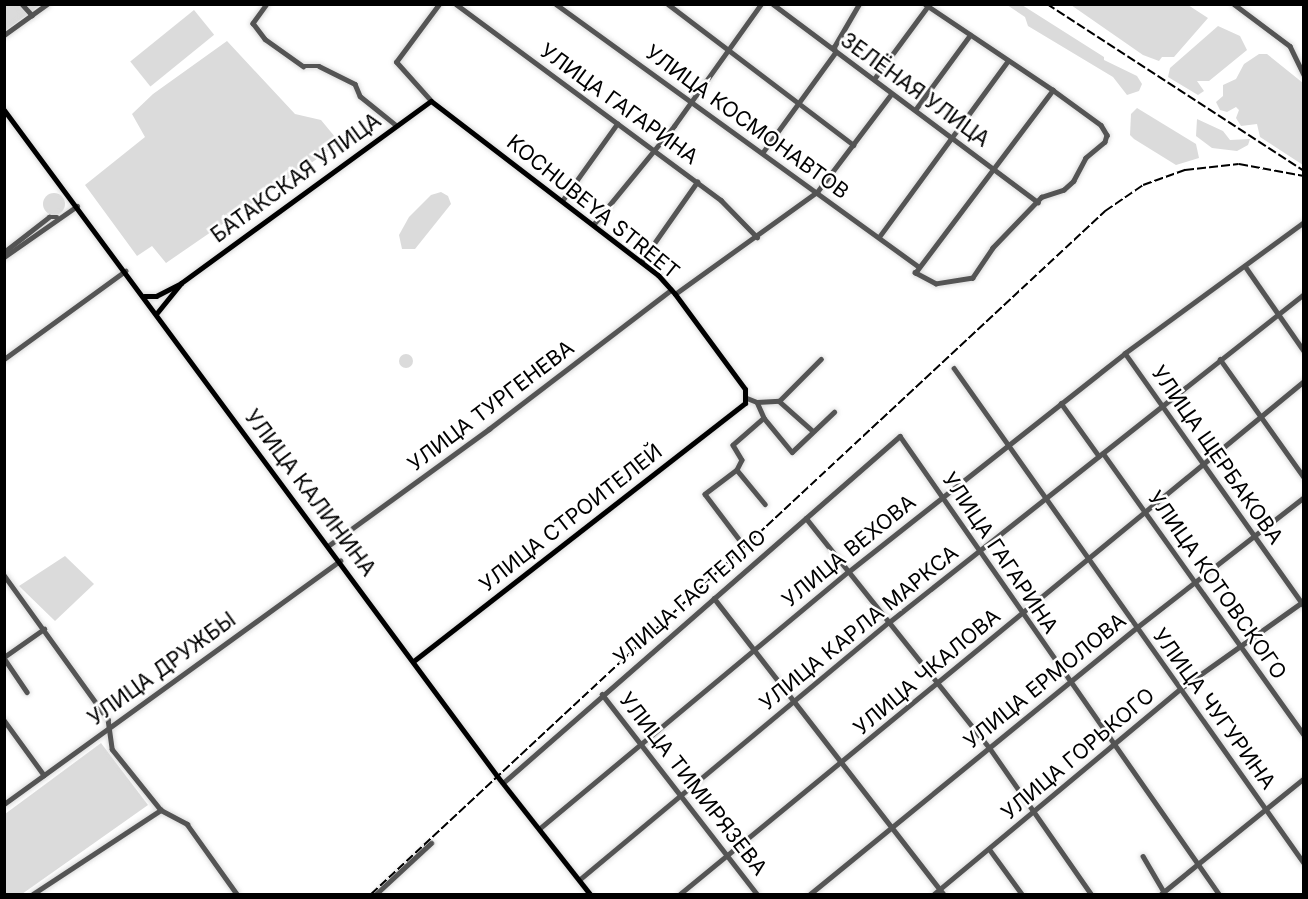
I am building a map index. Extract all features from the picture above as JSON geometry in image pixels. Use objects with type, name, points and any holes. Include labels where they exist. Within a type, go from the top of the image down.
[{"type":"main road","name":"БАТАКСКАЯ УЛИЦА","points":[[144,296],[156,296],[181,283],[430,101]]},
{"type":"main road","name":"KOCHUBEYA STREET","points":[[430,101],[641,262],[673,292],[745,389],[747,399]]},
{"type":"main road","name":"УЛИЦА КАЛИНИНА","points":[[4,110],[503,783],[590,894]]},
{"type":"main road","name":"БАТАКСКАЯ УЛИЦА","points":[[156,314],[181,283]]},
{"type":"main road","name":"УЛИЦА СТРОИТЕЛЕЙ","points":[[414,661],[747,399]]},
{"type":"street","points":[[22,4],[32,15]]},
{"type":"street","points":[[4,35],[47,4]]},
{"type":"street","points":[[267,4],[253,23],[265,39],[303,66],[319,66],[355,84],[360,96],[396,125]]},
{"type":"street","name":"KOCHUBEYA STREET","points":[[430,101],[396,62],[439,4]]},
{"type":"street","name":"УЛИЦА ГАГАРИНА","points":[[456,4],[697,182],[741,218],[757,237]]},
{"type":"street","points":[[668,4],[854,145]]},
{"type":"street","points":[[593,225],[655,151],[761,4]]},
{"type":"street","name":"ЗЕЛЁНАЯ УЛИЦА","points":[[773,4],[835,53],[952,136],[1038,202]]},
{"type":"street","points":[[763,152],[835,53],[834,47],[859,4]]},
{"type":"street","points":[[1234,4],[1290,46],[1304,75]]},
{"type":"street","name":"УЛИЦА КОСМОНАВТОВ","points":[[557,5],[919,267]]},
{"type":"street","points":[[874,79],[926,5],[1053,90],[1101,124],[1107,135],[1106,142],[1086,158],[1074,181],[1064,190],[1038,202],[993,248],[973,278],[936,284],[915,273],[1053,90]]},
{"type":"street","points":[[915,110],[969,35]]},
{"type":"street","points":[[879,237],[1008,61]]},
{"type":"street","name":"УЛИЦА ТУРГЕНЕВА","points":[[328,546],[673,292],[757,237],[818,192],[891,94]]},
{"type":"street","points":[[562,201],[617,124]]},
{"type":"street","points":[[641,262],[697,182]]},
{"type":"street","points":[[4,257],[57,217],[77,206]]},
{"type":"street","points":[[4,252],[49,217],[57,217]]},
{"type":"street","name":"УЛИЦА ВЕХОВА","points":[[539,829],[639,744],[942,497],[1125,353],[1304,222]]},
{"type":"street","points":[[1245,266],[1304,351]]},
{"type":"street","points":[[4,358],[125,271]]},
{"type":"street","name":"УЛИЦА КАРЛА МАРКСА","points":[[579,880],[888,623],[1304,294]]},
{"type":"street","name":"УЛИЦА ЩЕРБАКОВА","points":[[1125,353],[1161,407],[1303,603]]},
{"type":"street","points":[[747,399],[757,402],[779,401],[821,359]]},
{"type":"street","points":[[1220,359],[1304,477]]},
{"type":"street","name":"УЛИЦА ЧУГУРИНА","points":[[954,368],[1304,863]]},
{"type":"street","name":"УЛИЦА ЧКАЛОВА","points":[[680,894],[844,763],[1304,381]]},
{"type":"street","points":[[779,401],[813,431]]},
{"type":"street","points":[[757,402],[764,418],[792,452],[834,412]]},
{"type":"street","name":"УЛИЦА КОТОВСКОГО","points":[[1061,403],[1145,512],[1304,735]]},
{"type":"street","points":[[739,539],[705,494],[737,470],[742,460],[733,445],[764,418]]},
{"type":"street","name":"УЛИЦА ГАГАРИНА","points":[[900,436],[1069,682],[1118,745],[1219,894]]},
{"type":"street","name":"УЛИЦА ГАСТЕЛЛО","points":[[503,783],[900,436]]},
{"type":"street","points":[[737,470],[765,504]]},
{"type":"street","name":"УЛИЦА ЕРМОЛОВА","points":[[810,894],[1136,628],[1304,497]]},
{"type":"street","points":[[806,518],[989,747],[1091,894]]},
{"type":"street","name":"УЛИЦА ДРУЖБЫ","points":[[5,802],[340,561]]},
{"type":"street","points":[[4,575],[44,629],[110,727],[112,749],[161,810],[187,824],[237,894]]},
{"type":"street","points":[[714,598],[894,826],[942,892]]},
{"type":"street","name":"УЛИЦА ГОРЬКОГО","points":[[934,894],[942,892],[1118,745],[1180,689],[1303,603]]},
{"type":"street","points":[[27,692],[4,657],[44,629]]},
{"type":"street","name":"УЛИЦА ТИМИРЯЗЕВА","points":[[603,694],[679,796],[757,894]]},
{"type":"street","points":[[4,720],[44,775]]},
{"type":"street","points":[[1143,856],[1162,893],[1304,778]]},
{"type":"street","points":[[33,894],[161,810]]},
{"type":"street","points":[[376,894],[431,843]]},
{"type":"street","points":[[990,850],[1022,894]]},
{"type":"shaded area","points":[[5,5],[40,5],[5,31]]},
{"type":"shaded area","points":[[1007,5],[1022,5],[1104,57],[1104,60],[1137,76],[1142,84],[1139,91],[1127,95],[1113,77],[1028,26],[1025,17]]},
{"type":"shaded area","points":[[1071,5],[1188,5],[1208,18],[1174,57],[1162,57],[1159,61],[1143,55]]},
{"type":"shaded area","points":[[194,10],[214,35],[150,86],[130,62]]},
{"type":"shaded area","points":[[1218,26],[1240,36],[1247,50],[1209,81],[1197,81],[1204,91],[1198,95],[1168,77],[1170,68]]},
{"type":"shaded area","points":[[227,41],[295,114],[321,120],[340,143],[166,263],[152,246],[137,256],[85,185],[145,137],[132,114],[153,94]]},
{"type":"shaded area","points":[[1259,54],[1267,54],[1303,83],[1303,165],[1260,137],[1257,124],[1241,126],[1236,118],[1239,110],[1236,107],[1227,112],[1220,110],[1216,102],[1223,96],[1223,85],[1236,79],[1244,64]]},
{"type":"shaded area","points":[[1137,108],[1196,144],[1199,158],[1176,165],[1134,139],[1130,135],[1131,114]]},
{"type":"shaded area","points":[[1197,119],[1223,131],[1230,140],[1250,139],[1248,145],[1237,151],[1212,148],[1196,136]]},
{"type":"shaded area","points":[[441,192],[448,196],[451,204],[415,249],[402,249],[399,235],[409,217],[431,195]]},
{"type":"shaded area","points":[[54,193],[62,196],[65,204],[62,212],[54,215],[46,212],[43,204],[46,196]]},
{"type":"shaded area","points":[[403,354],[409,354],[413,361],[409,368],[403,368],[399,364],[399,358]]},
{"type":"shaded area","points":[[65,556],[94,584],[55,621],[19,586]]},
{"type":"shaded area","points":[[101,743],[148,805],[22,894],[5,894],[5,814]]},
{"type":"railway","points":[[1047,4],[1304,171]]},
{"type":"railway","points":[[371,894],[1105,211],[1143,185],[1185,170],[1239,164],[1304,176]]}]
